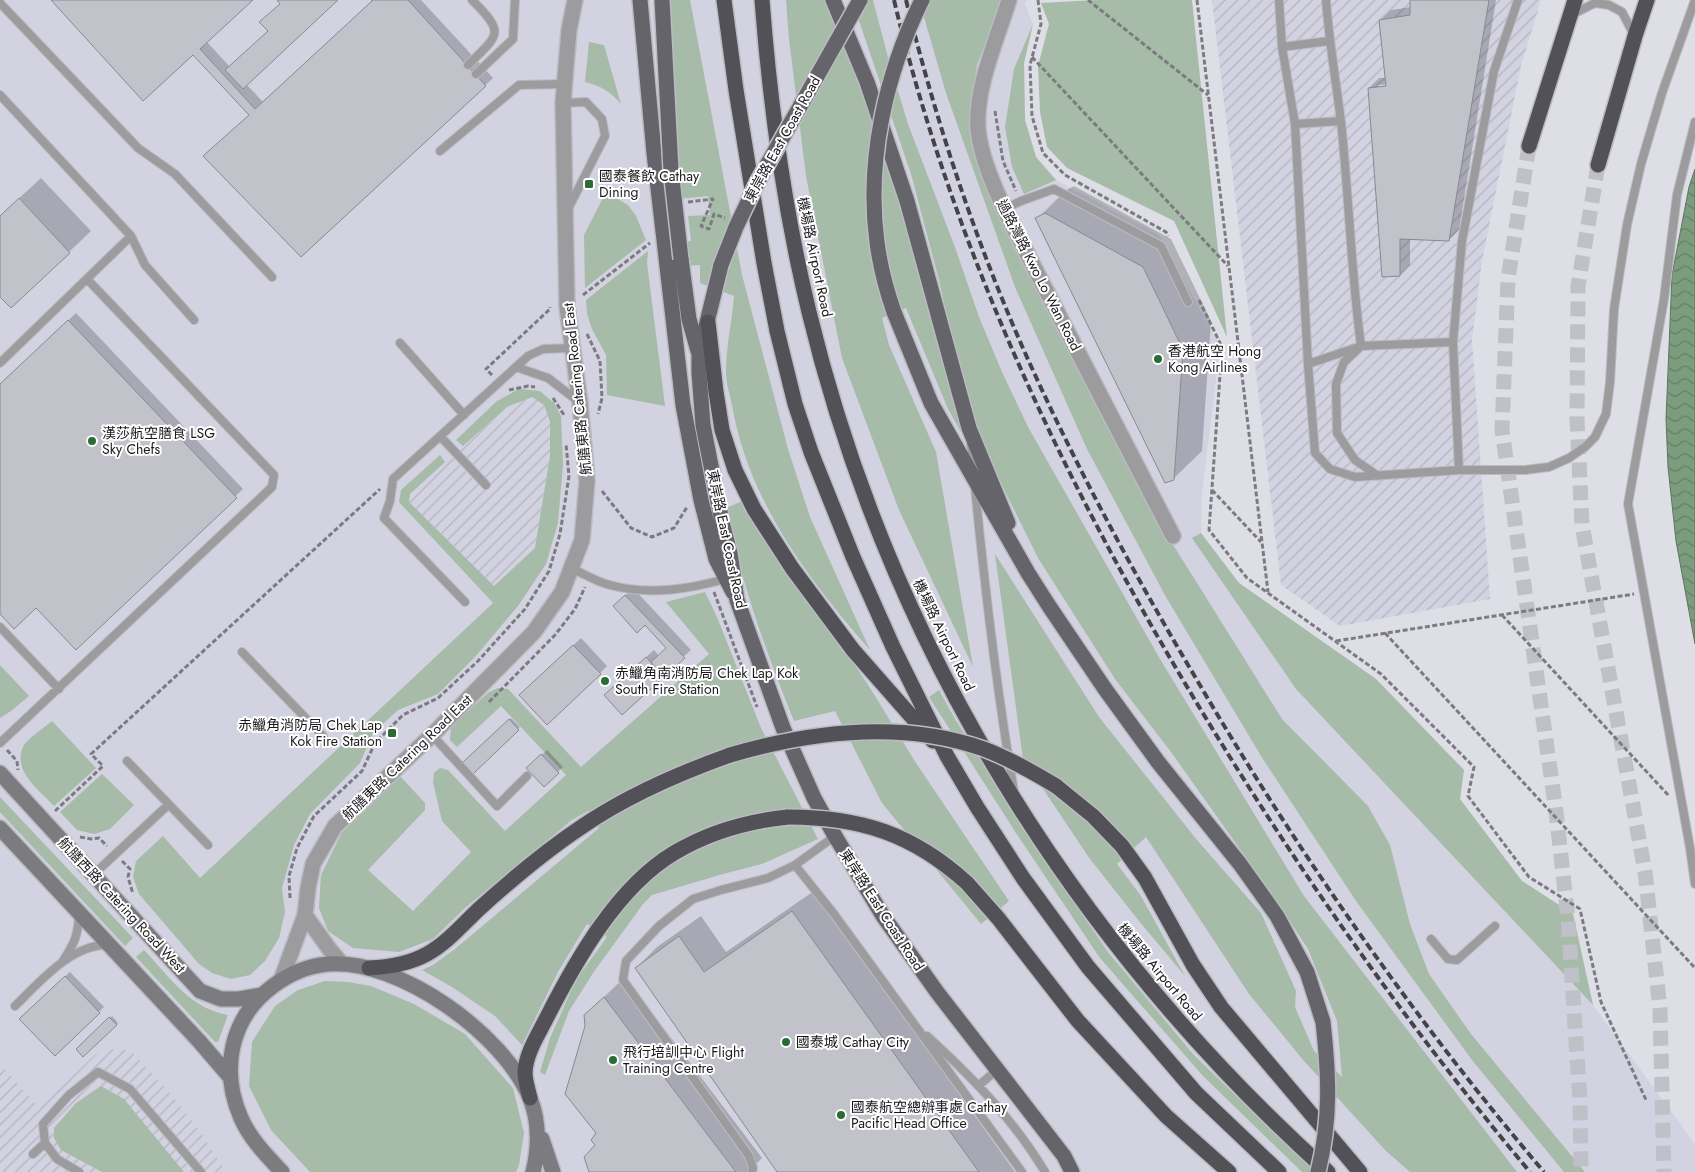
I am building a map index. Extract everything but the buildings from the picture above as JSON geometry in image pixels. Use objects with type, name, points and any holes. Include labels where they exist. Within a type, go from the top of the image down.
[{"type":"highway","points":[[724,0],[736,90],[764,263],[777,331],[795,404],[811,452],[853,557],[893,647],[947,756],[977,807],[1023,878],[1088,967],[1196,1093],[1279,1172]]},
{"type":"highway","name":"機場路 Airport Road","points":[[762,0],[772,110],[786,200],[809,311],[837,413],[874,517],[912,609],[969,722],[1016,804],[1079,896],[1139,975],[1228,1076],[1328,1172]]},
{"type":"highway","points":[[1529,146],[1575,0]]},
{"type":"highway","points":[[1598,165],[1645,3]]},
{"type":"highway","points":[[708,322],[722,430],[736,470],[754,509],[788,562],[853,650],[947,756]]},
{"type":"highway","points":[[369,968],[400,965],[428,954],[453,934],[515,877],[579,828],[622,802],[675,775],[730,755],[771,743],[819,735],[876,731],[904,732],[934,737],[984,749],[1007,758],[1056,786],[1093,816],[1122,846],[1145,878],[1193,965],[1222,1007],[1360,1172]]},
{"type":"highway","points":[[530,1098],[525,1071],[533,1044],[576,964],[616,906],[630,890],[661,862],[690,844],[728,829],[768,819],[788,817],[836,819],[867,825],[889,832],[928,852],[953,870],[998,918],[1078,1021],[1166,1116],[1229,1172]]},
{"type":"main road","points":[[640,0],[654,153],[683,405],[703,508],[716,560],[730,578]]},
{"type":"main road","points":[[662,0],[671,170],[690,319],[699,355]]},
{"type":"main road","points":[[833,0],[867,82],[907,201],[969,428],[1028,573]]},
{"type":"main road","name":"東岸路 East Coast Road","points":[[860,0],[758,181],[736,227],[721,265],[699,355],[698,373],[703,425],[730,578],[783,728],[814,798],[834,836],[872,900],[900,942],[1064,1156],[1072,1172]]},
{"type":"main road","points":[[922,0],[902,48],[888,89],[879,132],[876,159],[874,201],[876,241],[883,278],[894,312],[931,403],[975,483],[1048,606],[1158,762],[1240,864],[1277,916],[1307,972],[1323,1022],[1328,1071],[1326,1129],[1318,1172]]},
{"type":"street","name":"航膳東路 Catering Road East","points":[[281,980],[305,915],[313,864],[335,826],[432,735],[534,632],[562,592],[582,540],[586,481],[580,403],[567,307],[563,103],[569,30],[575,0]]},
{"type":"street","name":"過路灣路 Kwo Lo Wan Road","points":[[1009,0],[983,83],[978,115],[978,131],[985,163],[1004,209],[1173,536]]},
{"type":"street","name":"航膳西路 Catering Road West","points":[[0,773],[200,990],[221,999],[238,999],[261,995]]},
{"type":"street","points":[[0,828],[230,1077]]},
{"type":"street","points":[[305,915],[342,964]]},
{"type":"street","points":[[282,1172],[266,1156],[246,1130],[240,1117],[230,1077],[232,1051],[239,1028],[249,1010],[261,995],[281,980],[304,969],[328,964],[369,968],[417,987],[481,1032],[506,1059],[519,1077],[530,1098],[546,1156],[553,1172]]},
{"type":"street","points":[[533,1172],[537,1158],[538,1139],[535,1116]]},
{"type":"lane","points":[[468,65],[493,41],[495,30],[491,19],[472,0]]},
{"type":"lane","points":[[476,74],[513,39],[515,0]]},
{"type":"lane","points":[[1279,0],[1282,47],[1295,124],[1308,364],[1315,453],[1330,469],[1355,477],[1459,470],[1525,470],[1549,467],[1569,458],[1595,437],[1606,414],[1610,382],[1614,309],[1627,225],[1639,172],[1662,93],[1695,0]]},
{"type":"lane","points":[[1326,0],[1329,41],[1340,121],[1355,300],[1362,346]]},
{"type":"lane","points":[[1459,470],[1453,342],[1462,241],[1493,80],[1518,0]]},
{"type":"lane","points":[[0,3],[138,148],[175,174],[272,277]]},
{"type":"lane","points":[[1569,16],[1595,3],[1609,5],[1622,12],[1635,36]]},
{"type":"lane","points":[[1282,47],[1329,41]]},
{"type":"lane","points":[[440,151],[519,85],[564,84]]},
{"type":"lane","points":[[0,95],[131,236],[145,265],[194,320]]},
{"type":"lane","points":[[563,103],[586,102],[602,119],[604,136],[565,215]]},
{"type":"lane","points":[[1295,124],[1340,121]]},
{"type":"lane","points":[[1695,122],[1677,195],[1664,299],[1628,504],[1695,884]]},
{"type":"lane","points":[[1004,209],[1020,200],[1054,189],[1162,246],[1188,302]]},
{"type":"lane","points":[[0,363],[131,236]]},
{"type":"lane","points":[[0,743],[272,487],[274,475],[87,279]]},
{"type":"lane","points":[[1308,364],[1362,346],[1453,342]]},
{"type":"lane","points":[[400,344],[464,415]]},
{"type":"lane","points":[[1362,346],[1344,362],[1336,384],[1337,433],[1355,460],[1378,476]]},
{"type":"lane","points":[[465,602],[384,518],[390,501],[393,479],[528,356],[543,349],[572,348]]},
{"type":"lane","points":[[516,367],[548,378],[580,403]]},
{"type":"lane","points":[[969,428],[978,526],[995,665],[1016,804]]},
{"type":"lane","points":[[440,436],[446,445],[486,485]]},
{"type":"lane","points":[[571,568],[609,585],[645,591],[680,589],[730,578]]},
{"type":"lane","points":[[0,627],[59,689]]},
{"type":"lane","points":[[242,652],[323,736]]},
{"type":"lane","points":[[432,735],[497,806],[527,776]]},
{"type":"lane","points":[[127,761],[208,845]]},
{"type":"lane","points":[[93,876],[168,805]]},
{"type":"lane","points":[[752,1172],[753,1168],[749,1156],[622,980],[626,960],[659,926],[693,899],[768,878],[795,865],[834,836]]},
{"type":"lane","points":[[795,865],[834,914],[1022,1172]]},
{"type":"lane","points":[[15,1006],[60,964],[75,943],[78,932],[79,913]]},
{"type":"lane","points":[[1431,939],[1448,959],[1457,960],[1495,926]]},
{"type":"lane","points":[[60,964],[90,947],[110,946]]},
{"type":"lane","points":[[916,1026],[998,1107],[1031,1149],[1045,1172]]},
{"type":"lane","points":[[978,1086],[998,1069]]},
{"type":"lane","points":[[78,1172],[57,1159],[45,1143],[43,1124],[69,1095],[98,1072],[130,1089],[201,1172]]},
{"type":"lane","points":[[33,1154],[45,1143]]},
{"type":"path","points":[[1038,0],[1041,24],[1030,65],[1032,116],[1043,153],[1064,175],[1166,232],[1170,240]]},
{"type":"path","points":[[1088,0],[1208,96]]},
{"type":"path","points":[[1197,0],[1268,593]]},
{"type":"path","points":[[1032,57],[1228,266]]},
{"type":"path","name":"過路灣路 Kwo Lo Wan Road","points":[[996,103],[995,112],[1002,161],[1020,200]]},
{"type":"path","points":[[687,202],[713,199],[701,226],[709,229],[714,214],[725,218]]},
{"type":"path","points":[[583,295],[651,243]]},
{"type":"path","name":"航膳東路 Catering Road East","points":[[582,286],[583,303]]},
{"type":"path","points":[[1196,294],[1222,346],[1209,530],[1246,578],[1381,674],[1474,767],[1468,796],[1528,877],[1580,909],[1601,1002],[1647,1102]]},
{"type":"path","points":[[486,369],[550,309]]},
{"type":"path","name":"航膳東路 Catering Road East","points":[[584,327],[600,361],[602,398],[596,419]]},
{"type":"path","points":[[508,390],[528,386],[543,389]]},
{"type":"path","name":"航膳東路 Catering Road East","points":[[548,394],[564,413],[565,422]]},
{"type":"path","name":"航膳東路 Catering Road East","points":[[290,902],[289,876],[297,848],[314,816],[362,771],[375,743],[403,715],[438,698],[478,661],[524,609],[549,571],[560,534],[569,476],[566,440]]},
{"type":"path","points":[[55,811],[103,766],[91,754],[375,493],[393,479]]},
{"type":"path","points":[[599,488],[631,528],[652,537],[674,528],[687,507]]},
{"type":"path","points":[[1212,490],[1262,543]]},
{"type":"path","points":[[1335,641],[1643,592]]},
{"type":"path","points":[[1501,615],[1684,813]]},
{"type":"path","points":[[1385,633],[1695,968]]},
{"type":"path","points":[[76,834],[82,838],[99,838]]},
{"type":"path","name":"航膳西路 Catering Road West","points":[[130,869],[128,877],[132,892],[139,899]]},
{"type":"shaded area","points":[[0,0],[1027,0],[1025,4],[1033,24],[1024,63],[1025,120],[1036,157],[1056,180],[1159,235],[1220,346],[1202,493],[1201,533],[1239,583],[1376,679],[1464,770],[1460,799],[1522,881],[1573,914],[1593,1005],[1695,1144],[1695,1172],[0,1172]]},
{"type":"shaded area","points":[[654,0],[690,0],[742,275],[788,449],[810,517],[870,650],[803,566],[784,536],[766,506],[740,440],[727,385],[726,372],[734,296],[700,283],[700,265],[683,266],[681,242],[691,241],[688,216],[710,215],[708,196],[667,200]]},
{"type":"shaded area","points":[[786,0],[832,0],[891,181],[925,275],[961,432],[948,409],[906,308],[882,318],[889,345],[936,452],[973,667],[899,510],[842,358],[806,176]]},
{"type":"shaded area","points":[[852,0],[873,0],[908,124],[956,250],[979,317],[1028,427],[1160,659],[1304,896],[1517,1172],[1410,1172],[1386,1151],[1304,1061],[1249,994],[1146,837],[1117,864],[1141,896],[1185,976],[1090,859],[1023,759],[995,554],[1099,717],[1197,840],[1261,913],[1296,991],[1295,1007],[1314,1051],[1342,1077],[1337,1021],[1308,949],[1276,900],[1171,752],[1115,679],[1038,558],[990,461],[961,382],[939,280],[911,174]]},
{"type":"shaded area","points":[[919,0],[1003,0],[977,65],[972,102],[984,168],[1152,511],[1282,719],[1368,806],[1390,845],[1410,924],[1429,974],[1471,1034],[1585,1172],[1564,1172],[1472,1060],[1356,901],[1261,756],[1166,597],[1087,449],[1015,287],[946,93]]},
{"type":"shaded area","points":[[1096,0],[1192,0],[1227,337],[1174,221],[1067,168],[1047,147],[1040,112],[1038,66],[1049,24],[1041,3]]},
{"type":"shaded area","points":[[1212,0],[1541,0],[1521,66],[1482,261],[1472,340],[1490,599],[1340,626],[1281,585]]},
{"type":"shaded area","points":[[1033,24],[1024,63],[1025,120],[1036,157],[1056,180],[1024,194],[1012,167],[1005,127],[1014,69]]},
{"type":"shaded area","points":[[589,42],[604,45],[621,104],[605,90],[585,82]]},
{"type":"shaded area","points":[[606,192],[628,205],[636,216],[646,240],[585,288],[584,235]]},
{"type":"shaded area","points":[[648,251],[647,263],[665,406],[607,395],[606,355],[592,329],[587,314],[586,300]]},
{"type":"shaded area","points":[[519,389],[540,391],[554,403],[561,416],[563,464],[558,523],[546,564],[518,606],[475,657],[438,694],[398,710],[373,733],[360,763],[310,814],[294,845],[282,888],[285,912],[279,938],[265,961],[250,975],[231,979],[212,973],[199,964],[139,894],[133,877],[136,861],[163,836],[200,878],[493,603],[399,502],[401,490],[440,455],[445,462],[410,494],[409,502],[494,586],[535,548],[550,456],[550,421],[544,405],[532,397],[507,407],[463,446],[456,440],[497,401]]},
{"type":"shaded area","points":[[532,397],[544,405],[550,421],[550,456],[535,548],[494,586],[409,502],[410,494],[507,407]]},
{"type":"shaded area","points":[[745,500],[872,691],[914,760],[1009,901],[981,924],[882,803],[835,711],[794,721],[755,616],[732,536],[726,508]]},
{"type":"shaded area","points":[[1201,533],[1239,583],[1376,679],[1464,770],[1460,799],[1522,881],[1573,914],[1593,1005],[1296,689],[1192,538]]},
{"type":"shaded area","points":[[705,592],[717,617],[761,728],[818,839],[762,864],[652,895],[643,904],[593,973],[569,1011],[545,1075],[540,1072],[550,1038],[576,980],[607,937],[587,924],[558,972],[522,1045],[495,1016],[452,987],[422,970],[433,965],[455,949],[599,828],[588,811],[572,820],[466,907],[433,939],[399,952],[353,948],[328,931],[319,908],[321,875],[342,832],[400,776],[425,803],[425,810],[368,870],[413,911],[471,852],[442,821],[433,782],[434,773],[440,768],[448,770],[505,831],[566,775],[501,706],[457,747],[450,740],[451,726],[489,692],[498,688],[508,689],[581,767],[709,654],[666,602]]},
{"type":"shaded area","points":[[0,665],[29,696],[0,718]]},
{"type":"shaded area","points":[[939,690],[1026,833],[1108,952],[1193,1054],[1316,1172],[1302,1172],[1203,1076],[1100,958],[1018,836],[929,697]]},
{"type":"shaded area","points":[[52,721],[96,768],[54,806],[29,780],[21,764],[21,756],[25,744]]},
{"type":"shaded area","points":[[102,774],[134,805],[110,829],[94,834],[77,830],[60,812]]},
{"type":"shaded area","points":[[0,797],[133,938],[125,946],[0,812]]},
{"type":"shaded area","points":[[144,950],[172,981],[191,998],[202,1006],[228,1015],[218,1042],[215,1042],[136,957]]},
{"type":"shaded area","points":[[325,981],[371,986],[414,1004],[465,1034],[513,1088],[524,1133],[519,1165],[516,1172],[310,1172],[271,1130],[249,1086],[252,1042],[275,1006],[298,990]]},
{"type":"shaded area","points":[[115,1049],[130,1050],[169,1092],[197,1127],[226,1172],[0,1172],[0,1064],[39,1108],[96,1054]]},
{"type":"shaded area","points":[[101,1086],[124,1099],[184,1172],[102,1172],[61,1150],[54,1138],[54,1128],[76,1103]]},
{"type":"water","points":[[1695,169],[1695,644],[1676,541],[1668,467],[1666,419],[1672,275],[1689,187]]},
{"type":"tunnel","points":[[1529,146],[1508,279],[1502,430],[1556,811],[1568,919],[1580,1101],[1581,1172]]},
{"type":"tunnel","points":[[1598,165],[1578,286],[1577,419],[1582,525],[1645,872],[1660,1009],[1664,1172]]},
{"type":"railway","points":[[894,0],[919,94],[948,186],[982,277],[1020,367],[1061,455],[1105,541],[1201,710],[1316,889],[1398,1005],[1530,1172]]},
{"type":"railway","points":[[906,0],[929,88],[956,175],[987,261],[1041,388],[1125,554],[1233,740],[1315,869],[1448,1054],[1544,1172]]},
{"type":"place","name":"國泰餐飲 Cathay Dining","points":[[589,184]]},
{"type":"place","name":"香港航空 Hong Kong Airlines","points":[[1158,359]]},
{"type":"place","name":"漢莎航空膳食 LSG Sky Chefs","points":[[92,441]]},
{"type":"place","name":"赤鱲角南消防局 Chek Lap Kok South Fire Station","points":[[605,681]]},
{"type":"place","name":"赤鱲角消防局 Chek Lap Kok Fire Station","points":[[392,733]]},
{"type":"place","name":"國泰城 Cathay City","points":[[786,1042]]},
{"type":"place","name":"飛行培訓中心 Flight Training Centre","points":[[613,1060]]},
{"type":"place","name":"國泰航空總辦事處 Cathay Pacific Head Office","points":[[841,1115]]}]
